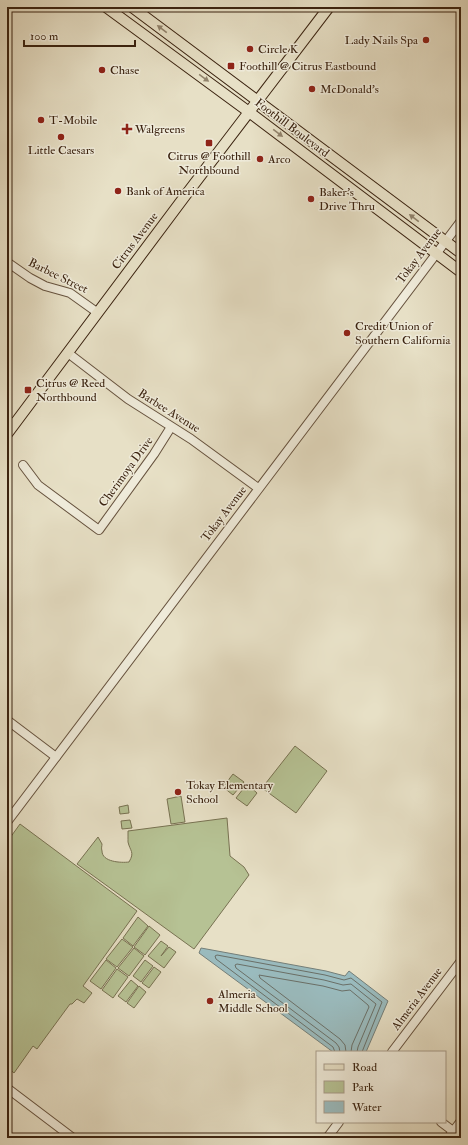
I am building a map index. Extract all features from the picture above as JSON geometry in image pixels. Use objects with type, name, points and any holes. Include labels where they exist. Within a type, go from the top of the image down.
[{"type":"main road","name":"Foothill Boulevard","points":[[106,7],[249,112],[461,272]]},
{"type":"main road","name":"Foothill Boulevard","points":[[132,7],[461,253]]},
{"type":"main road","name":"Citrus Avenue","points":[[7,434],[11,422],[68,353],[329,7]]},
{"type":"street","name":"Tokay Avenue","points":[[7,822],[461,221]]},
{"type":"street","name":"Barbee Street","points":[[7,262],[30,278],[46,286],[70,293],[98,313]]},
{"type":"street","name":"Barbee Avenue","points":[[68,353],[128,399],[191,439],[258,488]]},
{"type":"street","name":"Cherimoya Drive","points":[[23,465],[38,485],[98,530],[154,454],[171,427]]},
{"type":"street","points":[[7,720],[56,758]]},
{"type":"street","name":"Almeria Avenue","points":[[393,1051],[461,961]]},
{"type":"street","points":[[7,1088],[73,1138]]},
{"type":"street","points":[[442,1123],[451,1135],[461,1121]]},
{"type":"street","points":[[326,1138],[337,1123]]},
{"type":"green space","points":[[295,746],[327,771],[296,813],[262,788]]},
{"type":"green space","points":[[233,774],[244,782],[233,795],[223,787]]},
{"type":"green space","points":[[247,784],[257,793],[247,806],[236,798]]},
{"type":"green space","points":[[181,796],[185,822],[171,824],[167,799]]},
{"type":"green space","points":[[128,805],[129,813],[120,814],[119,807]]},
{"type":"green space","points":[[227,818],[230,856],[244,867],[249,875],[194,949],[77,864],[98,837],[102,844],[103,855],[105,858],[117,862],[129,862],[132,852],[128,842],[128,831]]},
{"type":"green space","points":[[130,820],[132,828],[122,829],[121,821]]},
{"type":"green space","points":[[20,824],[137,911],[83,986],[92,993],[84,1003],[77,999],[70,1004],[37,1049],[33,1046],[14,1073],[7,1067],[7,842]]},
{"type":"green space","points":[[138,917],[148,926],[133,946],[123,938]]},
{"type":"green space","points":[[149,926],[160,935],[145,955],[134,947]]},
{"type":"green space","points":[[122,939],[133,947],[117,967],[106,959]]},
{"type":"green space","points":[[161,941],[168,946],[161,956],[169,947],[176,952],[164,968],[148,956]]},
{"type":"green space","points":[[134,948],[144,956],[129,976],[118,968]]},
{"type":"green space","points":[[106,960],[116,968],[101,989],[90,981]]},
{"type":"green space","points":[[145,960],[153,966],[141,982],[133,976]]},
{"type":"green space","points":[[154,967],[161,972],[149,988],[142,983]]},
{"type":"green space","points":[[117,969],[128,977],[113,998],[102,990]]},
{"type":"green space","points":[[131,980],[138,986],[126,1002],[118,996]]},
{"type":"green space","points":[[139,986],[146,992],[134,1008],[127,1003]]},
{"type":"water","points":[[201,948],[326,971],[345,976],[349,971],[388,1001],[366,1051],[332,1051],[199,953]]},
{"type":"place","name":"Lady Nails Spa","points":[[426,40]]},
{"type":"place","name":"Circle K","points":[[250,49]]},
{"type":"place","name":"Foothill @ Citrus Eastbound","points":[[231,66]]},
{"type":"place","name":"Chase","points":[[102,70]]},
{"type":"place","name":"McDonald's","points":[[312,89]]},
{"type":"place","name":"T-Mobile","points":[[41,120]]},
{"type":"place","name":"Walgreens","points":[[127,129]]},
{"type":"place","name":"Little Caesars","points":[[61,137]]},
{"type":"place","name":"Citrus @ Foothill Northbound","points":[[209,143]]},
{"type":"place","name":"Arco","points":[[260,159]]},
{"type":"place","name":"Bank of America","points":[[118,191]]},
{"type":"place","name":"Baker's Drive Thru","points":[[311,199]]},
{"type":"place","name":"Credit Union of Southern California","points":[[347,333]]},
{"type":"place","name":"Citrus @ Reed Northbound","points":[[28,390]]},
{"type":"place","name":"Tokay Elementary School","points":[[178,792]]},
{"type":"place","name":"Almeria Middle School","points":[[210,1001]]}]
